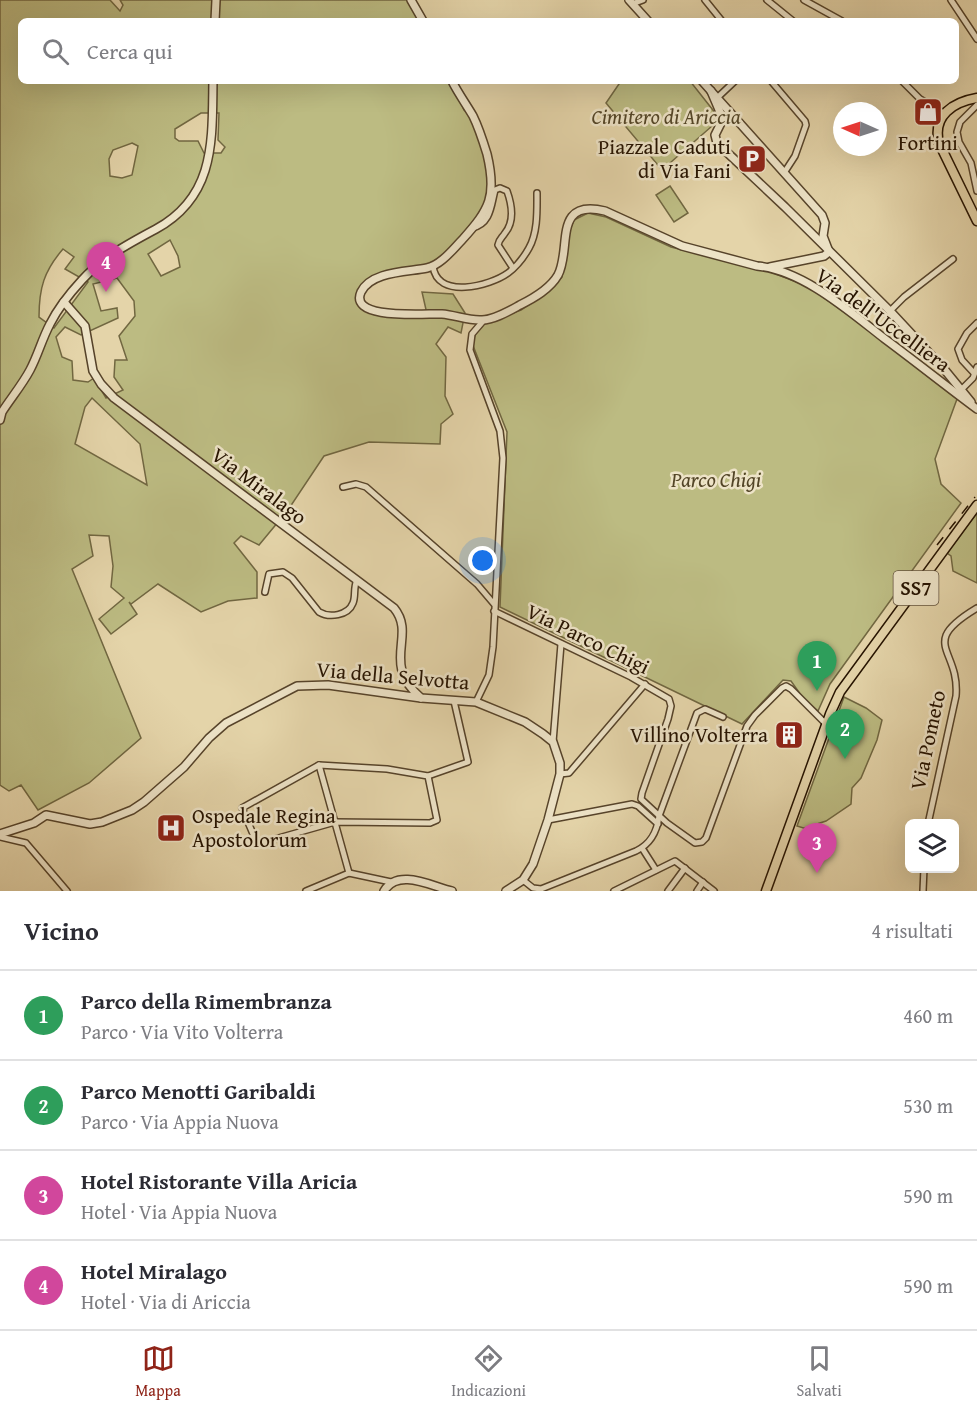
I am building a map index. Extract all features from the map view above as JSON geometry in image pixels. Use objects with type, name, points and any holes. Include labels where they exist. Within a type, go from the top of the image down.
[{"type":"main road","points":[[973,99],[954,105],[945,114],[938,127],[938,139],[977,221]]},
{"type":"main road","name":"SS7","points":[[766,891],[826,724],[839,695],[977,505]]},
{"type":"street","points":[[215,18],[216,0]]},
{"type":"street","points":[[411,0],[421,18]]},
{"type":"street","points":[[631,2],[643,0]]},
{"type":"street","points":[[705,0],[720,18]]},
{"type":"street","points":[[767,0],[789,18]]},
{"type":"street","points":[[804,0],[837,18]]},
{"type":"street","points":[[951,0],[977,39]]},
{"type":"street","points":[[631,2],[645,18]]},
{"type":"street","points":[[0,420],[2,412],[30,370],[52,320],[82,280],[128,243],[171,220],[191,200],[202,180],[210,154],[213,84]]},
{"type":"street","points":[[454,84],[478,126],[492,176],[490,200],[472,228],[433,266],[375,279],[363,289],[360,302],[366,308],[382,313],[444,314],[484,320]]},
{"type":"street","points":[[705,84],[822,215],[825,223],[824,236],[829,252]]},
{"type":"street","points":[[718,97],[732,84]]},
{"type":"street","points":[[776,84],[806,125],[795,156],[784,173]]},
{"type":"street","points":[[906,84],[920,99],[945,114]]},
{"type":"street","points":[[711,91],[723,119],[715,135],[716,141],[890,311],[951,377],[975,408]]},
{"type":"street","points":[[977,105],[960,122],[957,132],[959,142],[971,163],[977,191]]},
{"type":"street","points":[[472,228],[478,227],[485,221],[491,209],[495,190],[500,188],[507,191],[512,205],[512,216],[507,231],[499,239],[498,245],[513,268]]},
{"type":"street","points":[[433,266],[435,274],[442,282],[465,287],[485,284],[504,276],[528,251],[532,242],[537,193]]},
{"type":"street","name":"Via dell'Uccelliera","points":[[484,320],[519,306],[549,286],[562,265],[568,223],[576,214],[587,209],[605,211],[682,246],[758,266],[770,267],[807,283],[838,303],[975,408]]},
{"type":"street","points":[[770,267],[824,256],[829,252]]},
{"type":"street","points":[[890,311],[904,297],[953,259]]},
{"type":"street","name":"Via Miralago","points":[[64,302],[84,326],[93,371],[114,398],[390,605],[400,617],[403,627],[400,667],[409,686],[421,698]]},
{"type":"street","name":"Via della Selvotta","points":[[0,836],[34,823],[46,815],[90,824],[102,822],[132,810],[184,767],[209,738],[226,723],[293,687],[328,685],[421,698],[476,702],[489,675],[502,445],[497,421],[475,366],[470,346],[474,329],[484,320]]},
{"type":"street","points":[[962,390],[976,370],[962,360],[958,349],[967,333],[977,323]]},
{"type":"street","points":[[944,385],[950,385],[951,377]]},
{"type":"street","points":[[343,487],[356,484],[366,487],[477,584],[494,602],[494,611]]},
{"type":"street","points":[[265,592],[270,574],[283,572],[292,578],[321,614],[337,615],[346,612],[352,606],[357,580]]},
{"type":"street","name":"Via Pometo","points":[[929,819],[956,699],[956,683],[944,646],[945,638],[948,630],[956,622],[977,608]]},
{"type":"street","name":"Via Parco Chigi","points":[[494,611],[645,684],[667,697],[670,702],[670,714],[641,796],[643,802],[659,816]]},
{"type":"street","points":[[506,891],[523,880],[533,864],[560,774],[560,760],[553,742],[561,644]]},
{"type":"street","points":[[560,774],[569,773],[645,684]]},
{"type":"street","points":[[659,816],[693,842],[704,841],[747,726],[757,712],[784,687],[791,689],[826,724]]},
{"type":"street","points":[[428,776],[437,812],[436,821],[430,824],[335,822],[259,842],[254,838],[242,808],[319,765],[387,769],[428,776],[468,762],[454,701]]},
{"type":"street","points":[[476,702],[525,722],[553,742]]},
{"type":"street","points":[[523,880],[539,890],[642,848],[652,838],[658,824],[697,713],[705,709],[723,717]]},
{"type":"street","points":[[319,765],[349,873]]},
{"type":"street","points":[[548,820],[632,804],[638,806],[658,824]]},
{"type":"street","points":[[0,836],[26,843],[67,891]]},
{"type":"street","points":[[642,848],[656,870]]},
{"type":"street","points":[[614,891],[675,861],[714,891]]},
{"type":"street","points":[[668,891],[685,868]]},
{"type":"street","points":[[306,891],[349,873],[391,882]]},
{"type":"street","points":[[923,891],[924,873]]},
{"type":"street","points":[[384,891],[391,882],[399,879],[452,891]]},
{"type":"street","points":[[697,891],[703,882]]},
{"type":"green space","points":[[0,0],[110,0],[120,11],[123,5],[120,0],[410,0],[420,18],[18,18],[18,84],[453,84],[464,110],[474,118],[492,181],[483,214],[437,263],[371,281],[360,297],[369,309],[427,314],[422,292],[453,294],[465,313],[461,333],[448,327],[436,344],[446,357],[445,396],[453,414],[441,424],[440,444],[369,442],[324,456],[288,510],[259,545],[241,536],[234,543],[257,572],[257,598],[228,601],[201,612],[158,584],[131,604],[129,602],[137,614],[111,634],[99,619],[124,598],[111,587],[113,566],[109,536],[89,535],[93,556],[72,569],[141,738],[89,783],[38,810],[21,785],[9,791],[0,785]],"holes":[[[201,113],[219,113],[218,140],[225,147],[221,153],[204,153],[198,141],[179,141],[175,138],[175,129]],[[132,143],[138,146],[132,175],[122,178],[110,176],[109,159],[113,150]],[[170,240],[178,256],[180,267],[161,276],[148,254]],[[63,249],[74,257],[65,269],[88,282],[54,328],[39,317],[39,307],[44,280],[51,265]],[[117,278],[134,301],[135,316],[119,336],[127,360],[115,360],[114,377],[123,390],[106,398],[94,378],[88,382],[73,380],[72,361],[62,357],[56,337],[65,327],[81,335],[118,318],[117,308],[101,311],[93,284]],[[92,398],[140,444],[147,485],[75,444],[85,407]]]},
{"type":"green space","name":"Cimitero di Ariccia","points":[[619,84],[692,84],[720,119],[662,170],[606,103]]},
{"type":"green space","points":[[670,186],[688,213],[674,222],[656,195]]},
{"type":"green space","name":"Parco Chigi","points":[[588,213],[606,217],[671,247],[771,272],[807,286],[957,399],[935,459],[941,484],[961,503],[830,684],[818,711],[803,698],[791,681],[783,680],[742,724],[500,607],[507,432],[472,343],[476,333],[485,323],[521,310],[548,292],[562,277],[567,237],[574,220]]},
{"type":"green space","points":[[977,513],[977,583],[953,571],[951,556],[947,553]]},
{"type":"green space","points":[[844,697],[866,708],[882,720],[877,740],[861,778],[852,788],[851,804],[826,821],[814,825],[810,830],[797,826]]},
{"type":"railway","points":[[937,545],[975,497]]},
{"type":"place","name":"Fortini","points":[[928,112]]},
{"type":"place","name":"Piazzale Caduti di Via Fani","points":[[752,159]]},
{"type":"place","name":"Hotel Miralago","points":[[106,292]]},
{"type":"place","name":"Parco della Rimembranza","points":[[817,691]]},
{"type":"place","name":"Villino Volterra","points":[[789,735]]},
{"type":"place","name":"Parco Menotti Garibaldi","points":[[845,759]]},
{"type":"place","name":"Ospedale Regina Apostolorum","points":[[171,828]]},
{"type":"place","name":"Hotel Ristorante Villa Aricia","points":[[817,873]]}]
